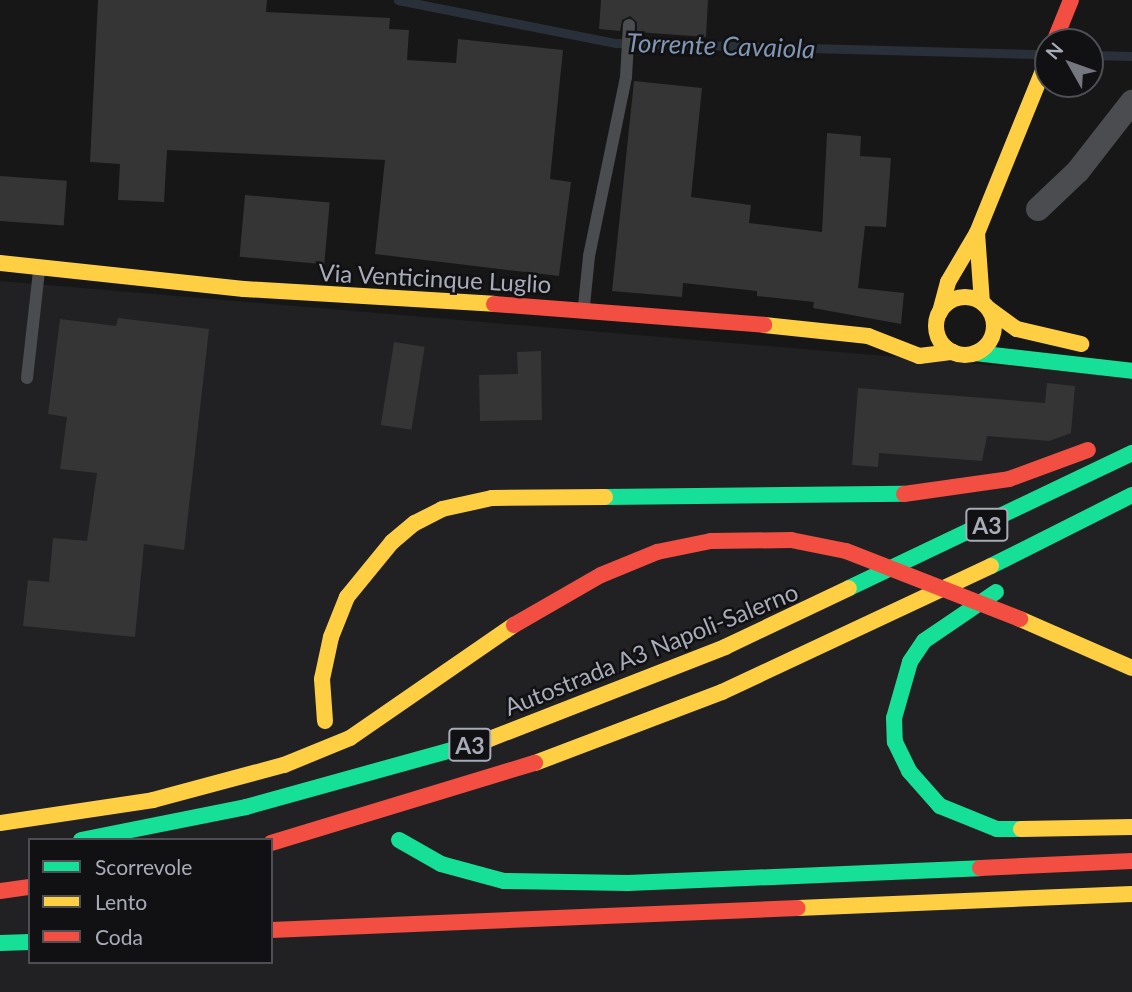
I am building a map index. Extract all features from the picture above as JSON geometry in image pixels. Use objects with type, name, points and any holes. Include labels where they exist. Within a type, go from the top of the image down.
[{"type":"main road","points":[[1060,28],[1071,0]]},
{"type":"main road","points":[[953,352],[937,333],[948,282],[977,233],[1034,93]]},
{"type":"main road","points":[[975,353],[993,334],[985,306],[977,233]]},
{"type":"main road","name":"Via Venticinque Luglio","points":[[0,263],[392,301],[584,310],[868,336],[900,330]]},
{"type":"main road","points":[[920,324],[939,314],[954,299],[985,306],[1017,329],[1096,346]]},
{"type":"main road","name":"Via Venticinque Luglio","points":[[868,336],[919,356],[953,352],[975,353],[1132,371]]},
{"type":"main road","name":"A3","points":[[325,721],[322,679],[331,637],[347,597],[392,542],[415,523],[442,509],[492,498],[907,495],[972,489],[1109,441]]},
{"type":"main road","name":"Autostrada A3 Napoli-Salerno","points":[[92,838],[206,817],[435,757],[606,696],[841,595],[1132,453]]},
{"type":"main road","name":"A3","points":[[273,842],[540,762],[722,692],[902,611],[1132,495]]},
{"type":"main road","points":[[0,823],[153,800],[284,765],[350,738],[539,608],[588,582],[657,552],[711,541],[791,540],[846,551],[1001,611],[1132,668]]},
{"type":"main road","points":[[1012,584],[955,616],[924,641],[910,662],[894,718],[895,742],[925,793],[940,806],[998,829],[1132,827]]},
{"type":"main road","points":[[399,840],[441,864],[505,881],[628,883],[1132,862]]},
{"type":"main road","points":[[0,891],[28,887]]},
{"type":"main road","points":[[273,930],[1132,894]]},
{"type":"main road","points":[[0,943],[28,942]]},
{"type":"street","points":[[1038,209],[1078,171],[1132,102]]},
{"type":"lane","points":[[584,310],[589,256],[626,77],[629,25]]},
{"type":"lane","points":[[27,378],[39,267]]},
{"type":"shaded area","points":[[0,281],[1099,374],[1132,369],[1132,992],[0,992]]},
{"type":"building","points":[[98,0],[267,0],[266,12],[390,18],[389,29],[409,30],[407,60],[456,63],[458,39],[563,50],[550,179],[571,182],[559,276],[375,254],[385,160],[167,150],[164,202],[118,200],[120,164],[90,162]]},
{"type":"building","points":[[601,0],[708,0],[706,37],[637,32],[637,22],[630,16],[622,20],[620,31],[599,29]]},
{"type":"building","points":[[634,81],[702,88],[691,197],[751,205],[749,223],[822,232],[827,133],[861,136],[860,156],[891,158],[886,227],[865,226],[858,288],[904,293],[901,324],[813,308],[814,302],[757,296],[757,291],[683,283],[682,297],[612,291]]},
{"type":"building","points":[[0,176],[67,181],[64,226],[0,221]]},
{"type":"building","points":[[245,195],[330,202],[324,264],[240,257]]},
{"type":"building","points":[[118,318],[209,329],[184,550],[144,544],[135,637],[23,626],[28,580],[49,582],[53,538],[87,541],[97,473],[60,469],[67,417],[48,414],[60,319],[116,326]]},
{"type":"building","points":[[394,342],[425,347],[411,430],[381,425]]},
{"type":"building","points":[[541,351],[542,420],[480,421],[479,375],[518,374],[517,352]]},
{"type":"building","points":[[1047,383],[1075,386],[1071,433],[1049,441],[987,436],[982,461],[879,453],[878,467],[852,465],[858,388],[1045,403]]},
{"type":"waterway","name":"Torrente Cavaiola","points":[[398,0],[616,43],[1034,54]]},
{"type":"waterway","name":"Torrente Cavaiola","points":[[1104,55],[1132,56]]},
{"type":"traffic: fast","points":[[975,353],[1132,371]]},
{"type":"traffic: fast","points":[[849,588],[1132,453]]},
{"type":"traffic: fast","points":[[605,497],[904,494]]},
{"type":"traffic: fast","points":[[991,566],[1132,495]]},
{"type":"traffic: fast","points":[[996,592],[924,641],[910,662],[894,718],[895,742],[909,771],[940,806],[997,829],[1021,829]]},
{"type":"traffic: fast","points":[[91,838],[246,807],[487,740]]},
{"type":"traffic: fast","points":[[399,840],[441,864],[504,881],[628,883],[980,868]]},
{"type":"traffic: fast","points":[[0,943],[28,942]]},
{"type":"traffic: slow","points":[[940,312],[948,282],[977,233],[1034,93]]},
{"type":"traffic: slow","points":[[977,233],[982,302]]},
{"type":"traffic: slow","points":[[0,263],[244,289],[494,304]]},
{"type":"traffic: slow","points":[[965,297],[976,299],[989,310],[994,326],[992,337],[981,350],[965,355],[954,353],[941,342],[936,326],[938,315],[949,302],[965,297]]},
{"type":"traffic: slow","points":[[989,309],[1017,329],[1081,344]]},
{"type":"traffic: slow","points":[[764,325],[868,336],[919,356],[953,352]]},
{"type":"traffic: slow","points":[[325,721],[322,679],[331,637],[347,597],[392,542],[415,523],[442,509],[492,498],[605,497]]},
{"type":"traffic: slow","points":[[535,763],[722,692],[991,566]]},
{"type":"traffic: slow","points":[[487,740],[725,647],[849,588]]},
{"type":"traffic: slow","points":[[1020,619],[1132,668]]},
{"type":"traffic: slow","points":[[0,823],[153,800],[284,765],[350,738],[514,625]]},
{"type":"traffic: slow","points":[[1021,829],[1132,827]]},
{"type":"traffic: slow","points":[[798,908],[1132,894]]},
{"type":"traffic: jam","points":[[1060,28],[1071,0]]},
{"type":"traffic: jam","points":[[494,304],[764,325]]},
{"type":"traffic: jam","points":[[904,494],[1009,479],[1088,450]]},
{"type":"traffic: jam","points":[[514,625],[601,575],[657,552],[711,541],[791,540],[846,551],[1020,619]]},
{"type":"traffic: jam","points":[[273,842],[535,763]]},
{"type":"traffic: jam","points":[[980,868],[1132,861]]},
{"type":"traffic: jam","points":[[0,891],[28,887]]},
{"type":"traffic: jam","points":[[273,930],[798,908]]}]
